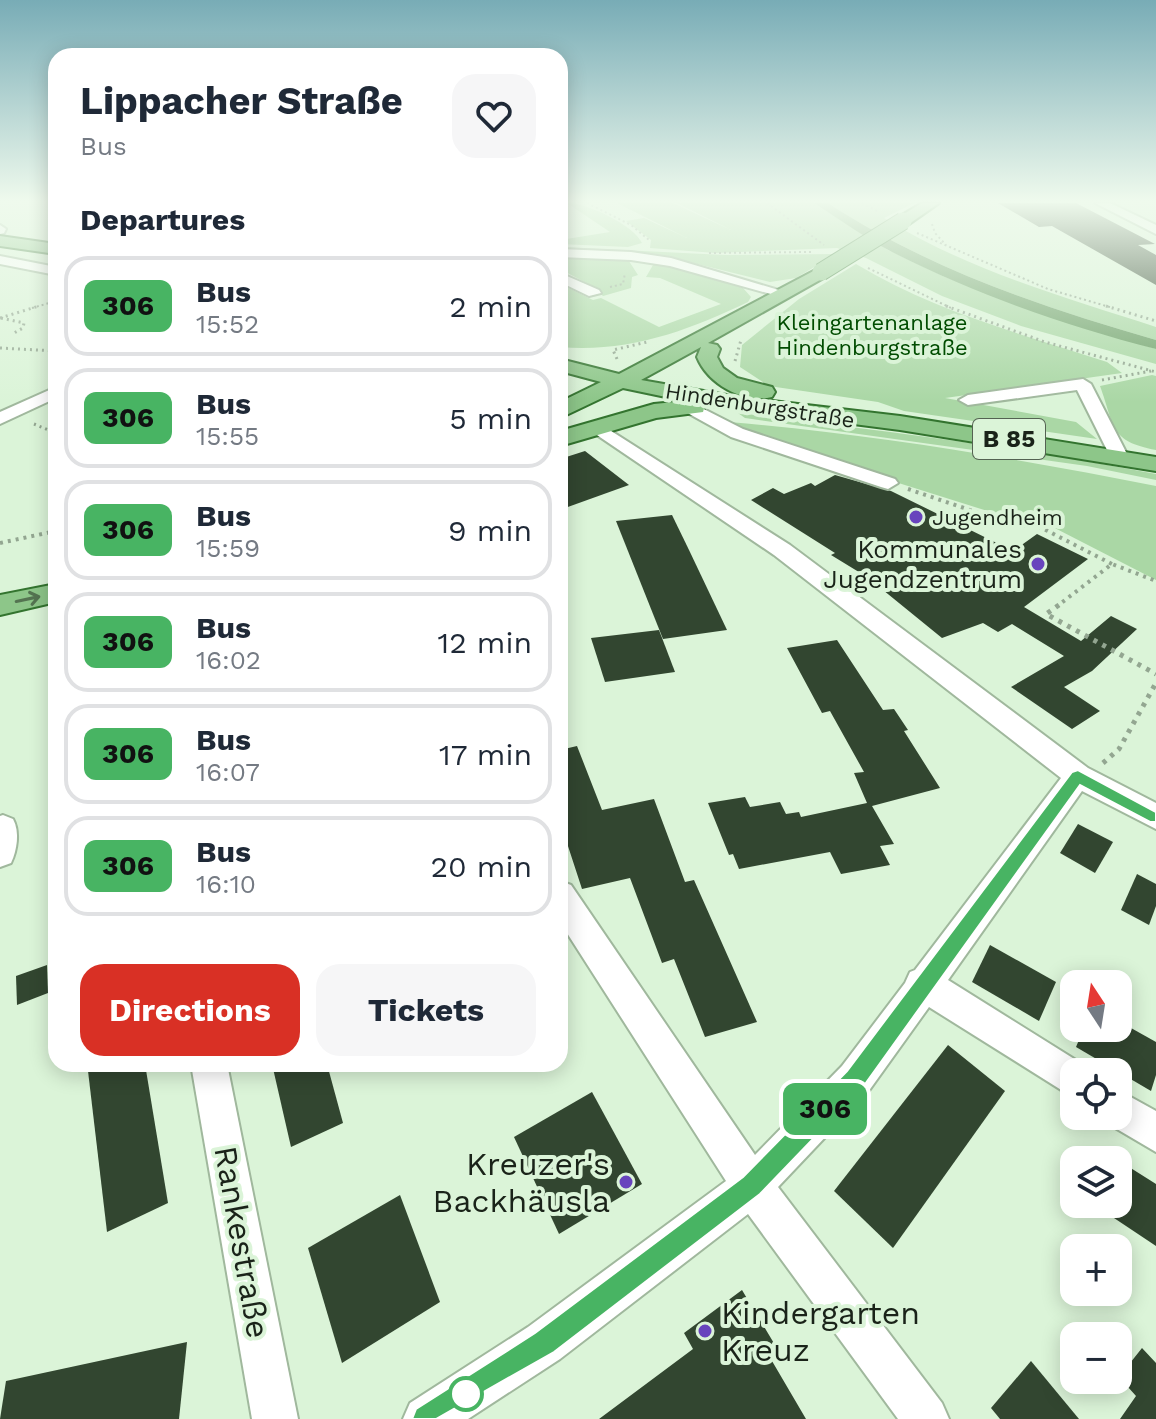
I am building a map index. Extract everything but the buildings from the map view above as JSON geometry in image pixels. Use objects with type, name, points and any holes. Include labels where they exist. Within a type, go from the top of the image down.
[{"type":"main road","points":[[568,421],[631,368],[713,339],[753,320],[781,296],[826,269]]},
{"type":"main road","points":[[568,406],[655,351],[713,339]]},
{"type":"main road","points":[[713,339],[707,357],[709,365],[723,380],[801,408]]},
{"type":"main road","points":[[568,357],[631,368]]},
{"type":"main road","name":"B 85","points":[[568,357],[631,368]]},
{"type":"main road","name":"B 85","points":[[568,365],[631,368]]},
{"type":"main road","name":"Hindenburgstraße","points":[[631,368],[801,408],[1156,464]]},
{"type":"main road","points":[[568,436],[654,411],[690,407],[801,408]]},
{"type":"main road","points":[[0,582],[48,572]]},
{"type":"main road","points":[[0,605],[48,595]]},
{"type":"street","points":[[690,269],[781,296]]},
{"type":"street","points":[[14,277],[48,278]]},
{"type":"street","points":[[568,281],[592,292]]},
{"type":"street","points":[[968,400],[1083,384],[1119,456]]},
{"type":"street","points":[[0,419],[48,396]]},
{"type":"street","points":[[690,407],[737,433],[888,483]]},
{"type":"street","points":[[597,427],[782,550],[1078,776],[1156,817]]},
{"type":"street","points":[[426,1419],[544,1343],[752,1186],[855,1079],[922,983],[1078,776]]},
{"type":"street","points":[[568,907],[752,1186],[926,1419]]},
{"type":"street","points":[[922,983],[1060,1071]]},
{"type":"street","name":"Rankestraße","points":[[210,1072],[275,1419]]},
{"type":"street","points":[[1132,1118],[1156,1133]]},
{"type":"path","points":[[870,269],[922,295],[993,324],[1154,372]]},
{"type":"path","points":[[1001,269],[1060,293],[1156,321]]},
{"type":"path","points":[[592,292],[623,284],[623,273],[634,272]]},
{"type":"path","points":[[0,318],[48,303]]},
{"type":"path","points":[[0,318],[24,323],[23,328],[14,333]]},
{"type":"path","points":[[0,348],[48,351]]},
{"type":"path","points":[[1119,362],[1130,376]]},
{"type":"path","points":[[1083,384],[1154,372]]},
{"type":"path","points":[[888,483],[1014,525],[1038,526],[1112,564],[1156,581]]},
{"type":"path","points":[[0,543],[48,533]]},
{"type":"path","points":[[1112,564],[1046,614],[1156,674]]},
{"type":"path","points":[[1078,776],[1101,764],[1119,749],[1156,683]]},
{"type":"green space","points":[[568,269],[634,269],[638,275],[632,277],[631,288],[603,296],[594,287],[568,273]]},
{"type":"green space","points":[[651,269],[682,269],[743,288],[751,297],[748,302],[725,313],[657,338],[609,347],[568,347],[568,288],[593,300],[601,298],[659,327],[721,304],[660,278],[646,277]]},
{"type":"green space","points":[[718,269],[811,269],[796,278],[770,282]]},
{"type":"green space","name":"Kleingartenanlage Hindenburgstraße","points":[[847,269],[865,269],[947,308],[1107,362],[1122,373],[945,398],[1076,422],[1097,439],[904,411],[878,402],[769,386],[740,367],[742,345],[799,299]]},
{"type":"green space","points":[[888,269],[929,269],[1067,322],[1156,349],[1156,364],[1021,326],[942,296]]},
{"type":"green space","points":[[951,269],[988,269],[1156,327],[1156,340],[1070,314]]},
{"type":"green space","points":[[1156,376],[1156,450],[1122,437],[1112,422],[1100,386]]},
{"type":"green space","points":[[738,413],[1052,455],[1156,474],[1156,480],[1087,466],[745,418]]},
{"type":"green space","points":[[729,422],[943,448],[1156,486],[1156,580],[1045,523],[1016,520],[724,428]]},
{"type":"shaded area","points":[[928,269],[951,269],[1028,300],[1156,340],[1156,349],[1055,319]]},
{"type":"bus line","name":"306","points":[[426,1419],[544,1343],[752,1186],[855,1079],[922,983],[1078,776],[1156,817]]},
{"type":"place","name":"Jugendheim","points":[[916,517]]},
{"type":"place","name":"Kommunales Jugendzentrum","points":[[1038,564]]},
{"type":"place","name":"Kreuzer's Backhäusla","points":[[626,1182]]},
{"type":"place","name":"Kindergarten Kreuz","points":[[705,1331]]}]
